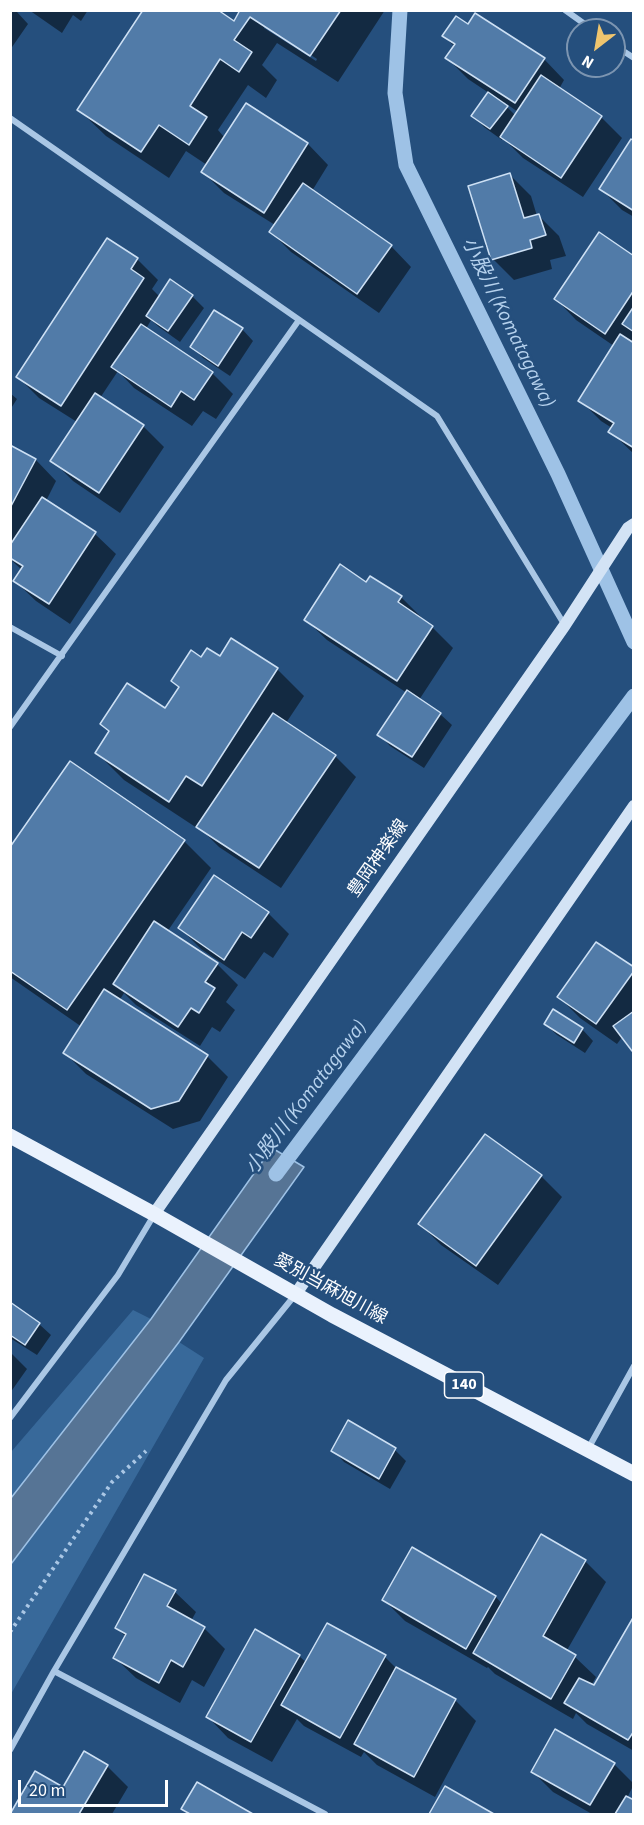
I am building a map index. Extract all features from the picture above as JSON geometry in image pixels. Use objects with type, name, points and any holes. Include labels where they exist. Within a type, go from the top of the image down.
[{"type":"main road","name":"愛別当麻旭川線","points":[[10,1136],[183,1230],[265,1278],[633,1474]]},
{"type":"street","points":[[10,118],[437,416],[565,625]]},
{"type":"street","points":[[10,727],[299,320]]},
{"type":"street","name":"豊岡神楽線","points":[[154,1214],[565,625],[631,526]]},
{"type":"street","points":[[10,627],[62,656]]},
{"type":"street","points":[[10,1750],[54,1671],[226,1380],[295,1294],[633,807]]},
{"type":"street","points":[[10,1418],[118,1275],[154,1214]]},
{"type":"street","points":[[588,1450],[633,1365]]},
{"type":"street","points":[[54,1671],[325,1815]]},
{"type":"path","points":[[10,1632],[112,1482],[147,1451]]},
{"type":"shaded area","points":[[272,1148],[304,1167],[179,1342],[11,1564],[11,1498],[151,1319]]},
{"type":"shaded area","points":[[133,1310],[151,1319],[11,1498],[11,1452]]},
{"type":"shaded area","points":[[179,1342],[204,1358],[11,1694],[11,1564]]},
{"type":"building","points":[[143,10],[218,10],[234,21],[240,10],[341,10],[310,56],[250,17],[234,40],[252,52],[239,72],[220,59],[190,106],[207,117],[189,145],[159,125],[141,152],[77,110]]},
{"type":"building","points":[[475,13],[545,58],[515,103],[445,58],[455,44],[442,36],[456,16],[468,24]]},
{"type":"building","points":[[541,75],[602,116],[561,178],[500,137]]},
{"type":"building","points":[[488,92],[508,106],[490,129],[471,116]]},
{"type":"building","points":[[246,103],[308,143],[264,213],[201,172]]},
{"type":"building","points":[[631,139],[634,141],[634,211],[599,189]]},
{"type":"building","points":[[510,173],[524,218],[539,214],[546,235],[530,240],[532,248],[491,260],[468,186]]},
{"type":"building","points":[[303,183],[392,245],[357,294],[269,232]]},
{"type":"building","points":[[599,232],[634,256],[634,290],[605,334],[554,299]]},
{"type":"building","points":[[107,238],[138,258],[131,269],[144,278],[61,406],[16,377]]},
{"type":"building","points":[[170,279],[193,295],[168,331],[146,316]]},
{"type":"building","points":[[634,306],[634,332],[622,324]]},
{"type":"building","points":[[214,310],[243,328],[218,366],[190,347]]},
{"type":"building","points":[[141,324],[213,372],[194,400],[181,391],[171,407],[111,367]]},
{"type":"building","points":[[620,334],[634,343],[634,448],[608,432],[614,423],[578,401]]},
{"type":"building","points":[[95,393],[144,425],[99,493],[50,461]]},
{"type":"building","points":[[10,445],[36,459],[10,508]]},
{"type":"building","points":[[42,497],[96,532],[49,604],[13,581],[23,566],[10,558],[10,545]]},
{"type":"building","points":[[340,564],[366,582],[370,576],[402,596],[398,602],[433,626],[397,681],[304,620]]},
{"type":"building","points":[[231,638],[278,668],[202,786],[186,776],[169,802],[95,753],[109,731],[100,724],[127,683],[165,708],[179,687],[171,681],[191,650],[201,657],[207,648],[220,656]]},
{"type":"building","points":[[407,690],[441,713],[412,757],[377,735]]},
{"type":"building","points":[[273,713],[336,755],[259,868],[196,827]]},
{"type":"building","points":[[70,761],[185,840],[67,1010],[10,971],[10,847]]},
{"type":"building","points":[[214,875],[269,912],[251,938],[242,932],[224,960],[178,928]]},
{"type":"building","points":[[154,921],[218,963],[205,982],[215,988],[199,1013],[191,1008],[178,1027],[113,984]]},
{"type":"building","points":[[596,942],[634,967],[634,971],[596,1024],[557,997]]},
{"type":"building","points":[[104,989],[208,1055],[179,1101],[151,1109],[63,1053]]},
{"type":"building","points":[[553,1009],[583,1028],[574,1043],[544,1024]]},
{"type":"building","points":[[634,1011],[634,1050],[632,1051],[613,1026]]},
{"type":"building","points":[[485,1134],[542,1175],[476,1266],[418,1224]]},
{"type":"building","points":[[10,1302],[40,1323],[25,1345],[10,1335]]},
{"type":"building","points":[[348,1420],[396,1448],[379,1479],[331,1451]]},
{"type":"building","points":[[541,1534],[586,1560],[543,1636],[576,1655],[551,1699],[473,1653]]},
{"type":"building","points":[[412,1547],[496,1596],[466,1649],[382,1600]]},
{"type":"building","points":[[144,1574],[176,1590],[167,1606],[205,1627],[183,1667],[171,1660],[159,1683],[113,1658],[126,1634],[115,1628]]},
{"type":"building","points":[[634,1616],[634,1731],[628,1740],[564,1703],[579,1678],[594,1685]]},
{"type":"building","points":[[327,1623],[386,1655],[340,1738],[281,1705]]},
{"type":"building","points":[[255,1629],[300,1655],[251,1742],[206,1717]]},
{"type":"building","points":[[396,1667],[456,1699],[414,1777],[354,1744]]},
{"type":"building","points":[[555,1729],[615,1763],[590,1805],[531,1772]]},
{"type":"building","points":[[84,1751],[108,1765],[79,1814],[10,1814],[35,1771],[63,1787]]},
{"type":"building","points":[[197,1782],[253,1814],[190,1814],[181,1809]]},
{"type":"building","points":[[445,1786],[494,1814],[429,1814]]},
{"type":"building","points":[[626,1796],[634,1800],[634,1814],[615,1814]]},
{"type":"waterway","name":"小股川 (Komatagawa)","points":[[400,10],[395,93],[406,165],[558,474],[634,642]]},
{"type":"waterway","name":"小股川 (Komatagawa)","points":[[276,1174],[634,696]]}]
